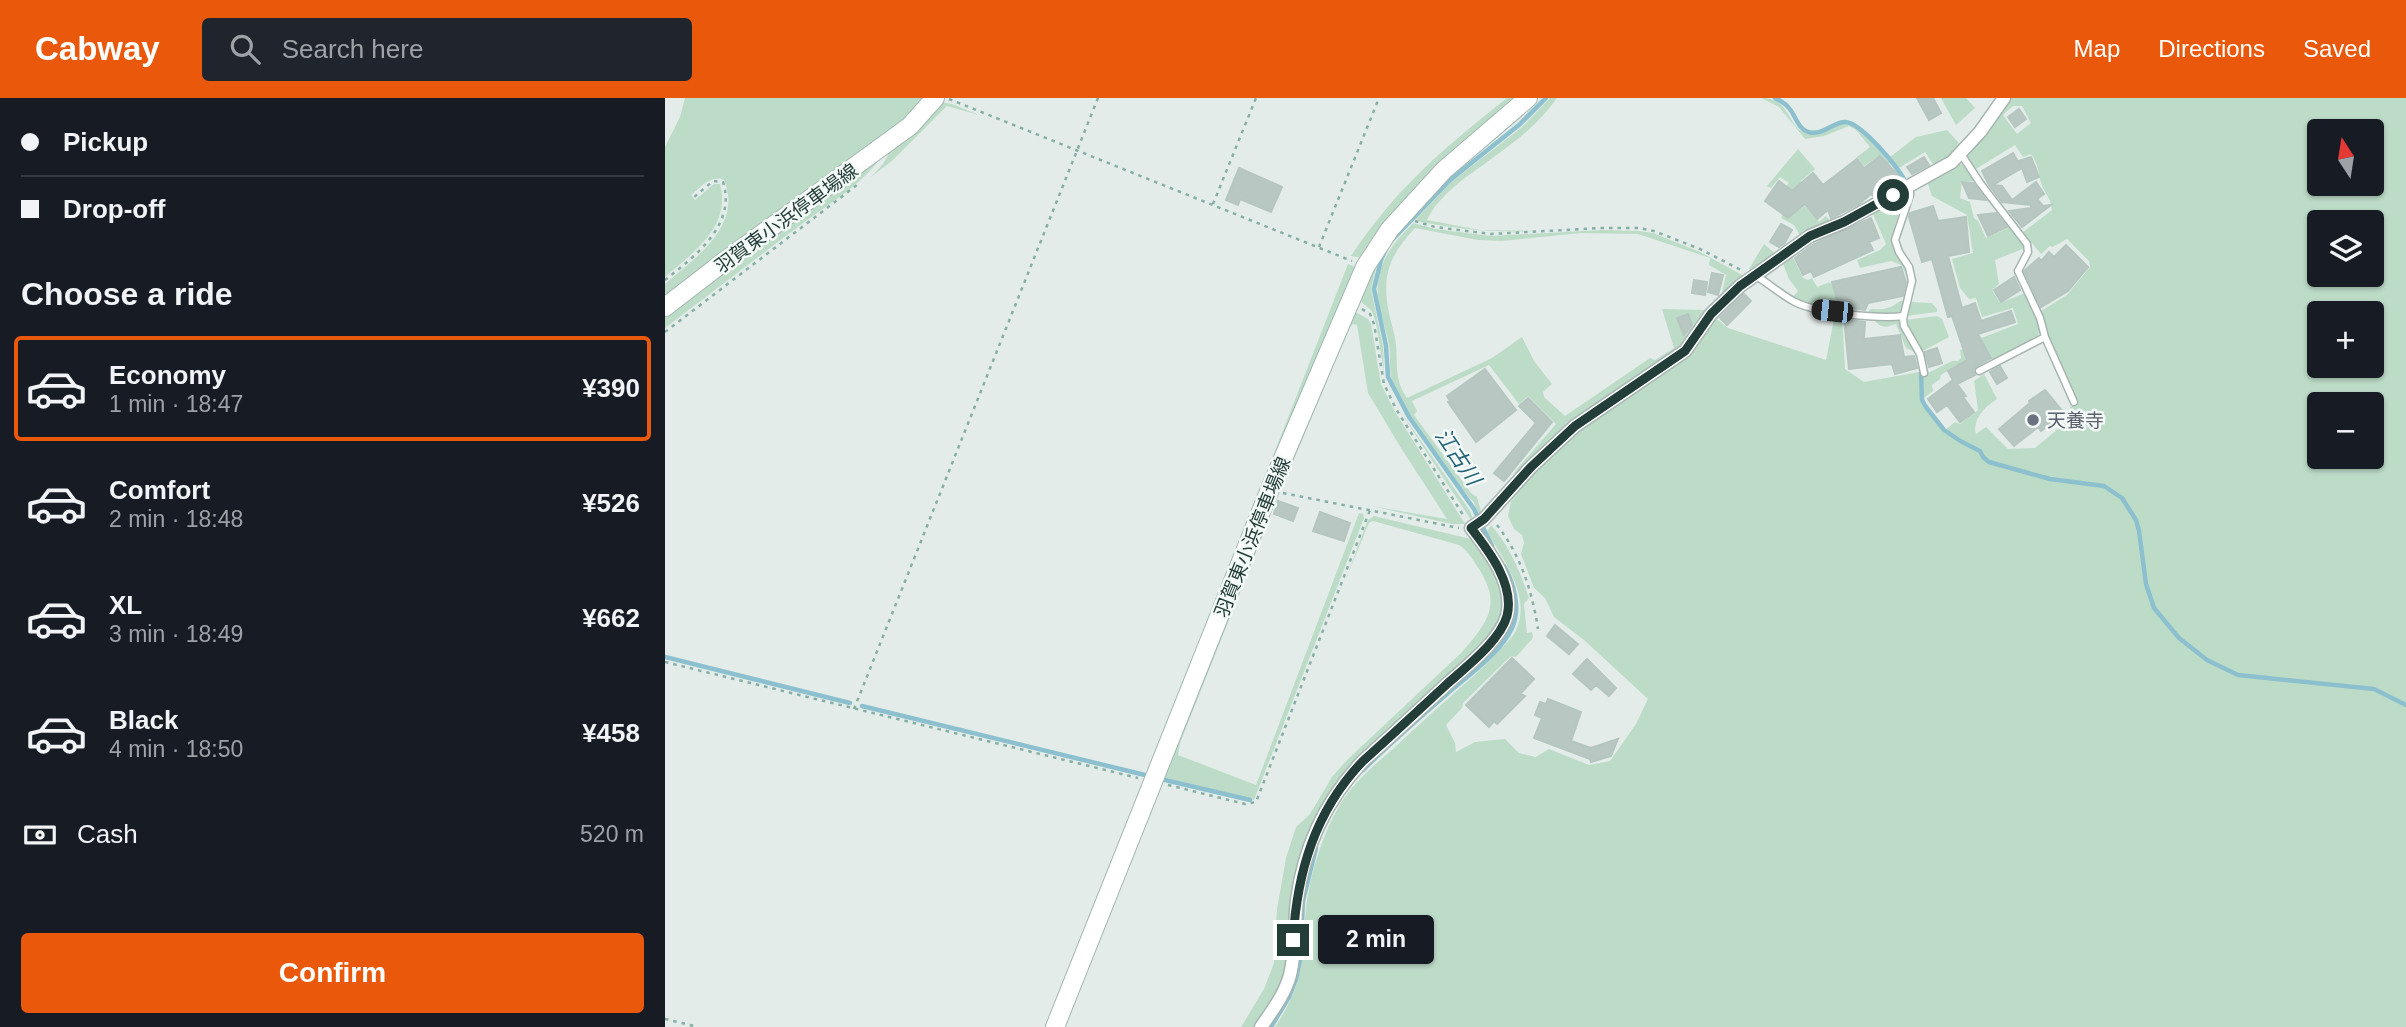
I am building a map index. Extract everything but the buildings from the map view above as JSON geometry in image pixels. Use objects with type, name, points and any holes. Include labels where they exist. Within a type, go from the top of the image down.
[{"type":"main road","name":"羽賀東小浜停車場線","points":[[665,307],[910,126],[935,98]]},
{"type":"main road","name":"羽賀東小浜停車場線","points":[[1055,1027],[1270,489],[1366,267],[1390,229],[1444,170],[1528,98]]},
{"type":"street","points":[[1261,1027],[1289,978],[1300,881],[1310,844],[1330,803],[1363,761],[1471,663],[1507,617],[1508,606],[1503,580],[1484,544],[1480,522],[1531,467],[1575,426],[1685,351],[1711,314],[1754,275],[1810,236],[1844,222],[1952,162],[1980,132],[2004,98]]},
{"type":"lane","points":[[1961,154],[2027,244],[2028,252],[2018,271],[2074,402]]},
{"type":"lane","points":[[1910,186],[1910,195],[1895,240],[1913,281],[1903,316],[1904,326],[1920,354],[1924,373]]},
{"type":"lane","points":[[1754,275],[1805,307],[1846,313],[1903,316]]},
{"type":"lane","points":[[1979,371],[2045,337]]},
{"type":"path","points":[[946,98],[1366,267]]},
{"type":"path","points":[[854,709],[1098,98]]},
{"type":"path","points":[[1213,204],[1256,98]]},
{"type":"path","points":[[1319,247],[1379,98]]},
{"type":"path","points":[[665,280],[715,235],[721,222],[725,200],[723,182],[713,181],[693,198]]},
{"type":"path","points":[[665,332],[860,183]]},
{"type":"path","points":[[1415,221],[1436,227],[1491,234],[1639,228],[1700,249],[1754,275]]},
{"type":"path","points":[[1352,302],[1370,314],[1384,384],[1396,409],[1480,522],[1508,539],[1527,580],[1534,601],[1538,629]]},
{"type":"path","points":[[1270,489],[1453,528],[1480,522]]},
{"type":"path","points":[[665,662],[1245,804],[1256,802],[1370,510]]},
{"type":"path","points":[[665,1019],[698,1027]]},
{"type":"green space","points":[[685,98],[929,98],[924,105],[665,300],[665,284],[713,240],[727,212],[728,197],[724,180],[710,180],[691,195],[695,200],[714,184],[720,184],[720,213],[715,226],[698,248],[665,277],[665,147],[680,117]]},
{"type":"green space","points":[[1507,98],[1523,98],[1363,258],[1351,256],[1385,210],[1422,170]]},
{"type":"green space","points":[[1550,98],[1557,98],[1537,122],[1449,191],[1427,220],[1480,230],[1533,231],[1477,230],[1416,219],[1451,182],[1521,128]]},
{"type":"green space","points":[[1761,98],[1778,102],[1794,124],[1805,133],[1818,134],[1840,124],[1852,125],[1867,136],[1890,163],[1880,155],[1864,166],[1857,157],[1870,147],[1856,130],[1849,126],[1824,136],[1805,139],[1779,107]]},
{"type":"green space","points":[[1941,98],[1966,98],[1975,108],[1956,125]]},
{"type":"green space","points":[[2010,98],[2406,98],[2406,1027],[1275,1027],[1286,1009],[1298,979],[1312,876],[1323,840],[1339,806],[1364,775],[1479,671],[1516,630],[1520,617],[1518,592],[1507,566],[1487,532],[1491,525],[1509,551],[1526,588],[1529,598],[1524,604],[1527,633],[1532,632],[1533,638],[1516,657],[1511,656],[1463,703],[1462,708],[1446,725],[1455,743],[1456,752],[1475,742],[1505,739],[1519,753],[1536,757],[1549,749],[1589,765],[1610,761],[1636,724],[1648,699],[1584,640],[1554,617],[1545,598],[1534,588],[1521,554],[1524,543],[1522,535],[1514,529],[1508,516],[1511,501],[1535,471],[1578,430],[1680,360],[1713,316],[1728,328],[1826,360],[1835,314],[1842,315],[1845,369],[1864,382],[1919,372],[1926,374],[1952,361],[1958,361],[1961,358],[1960,350],[1973,346],[1982,364],[1972,374],[1964,361],[1941,375],[1932,385],[1933,391],[1921,400],[1943,432],[1955,422],[1960,424],[1978,410],[1974,381],[1984,374],[1997,399],[1978,418],[1976,434],[1986,427],[2008,449],[2035,448],[2071,418],[2070,407],[2078,402],[2048,338],[2041,311],[2067,295],[2090,267],[2089,261],[2067,239],[2050,246],[2041,254],[2023,232],[2052,210],[2031,154],[2023,157],[2015,145],[1976,169],[1966,154]],"holes":[[[2013,106],[2022,106],[2031,123],[2017,134],[2003,115]]]},
{"type":"green space","points":[[941,102],[979,115],[947,106],[893,160],[871,177],[883,164],[894,144]]},
{"type":"green space","points":[[1947,130],[1959,143],[1957,145],[1960,149],[1935,167],[1925,152],[1899,168],[1890,157],[1916,137]]},
{"type":"green space","points":[[1798,149],[1815,169],[1801,181],[1805,186],[1782,207],[1790,217],[1805,206],[1819,222],[1826,216],[1831,222],[1801,237],[1794,225],[1781,218],[1783,214],[1772,207],[1789,183],[1780,177],[1771,188],[1767,186]]},
{"type":"green space","points":[[884,152],[869,172],[848,191],[665,328],[665,314]]},
{"type":"green space","points":[[1957,163],[1966,166],[1975,181],[1962,181],[1960,198],[1970,202],[1974,218],[1986,238],[2010,227],[2025,248],[1995,260],[1999,284],[1992,290],[2000,303],[2025,293],[2038,320],[2040,331],[2037,338],[1993,360],[1981,338],[2018,324],[2013,308],[1982,317],[1976,298],[1969,299],[1960,288],[1952,259],[1973,253],[1967,215],[1932,196],[1927,182]]},
{"type":"green space","points":[[1904,195],[1893,244],[1909,280],[1901,265],[1891,261],[1860,268],[1857,260],[1880,250],[1886,244],[1872,212]]},
{"type":"green space","points":[[1413,223],[1435,229],[1491,236],[1602,230],[1653,233],[1700,252],[1744,276],[1721,297],[1726,275],[1709,265],[1710,258],[1638,234],[1581,233],[1502,241],[1478,240],[1415,228],[1394,257],[1386,287],[1398,378],[1407,398],[1492,358],[1522,337],[1534,361],[1552,384],[1543,392],[1544,397],[1565,416],[1650,358],[1655,360],[1674,348],[1662,309],[1707,310],[1688,343],[1506,488],[1517,469],[1556,424],[1528,396],[1519,404],[1489,365],[1412,401],[1417,411],[1414,415],[1471,493],[1477,497],[1482,515],[1480,517],[1473,501],[1414,423],[1391,377],[1389,345],[1378,295],[1379,277],[1388,254]]},
{"type":"green space","points":[[1764,244],[1776,254],[1754,272],[1749,269]]},
{"type":"green space","points":[[1791,253],[1803,278],[1812,278],[1817,287],[1830,282],[1839,309],[1806,305],[1792,298],[1798,291],[1789,279],[1782,261]]},
{"type":"green space","points":[[1378,260],[1371,289],[1383,347],[1384,372],[1372,311],[1359,300]]},
{"type":"green space","points":[[1348,264],[1359,272],[1264,491],[1259,492]]},
{"type":"green space","points":[[1904,301],[1900,314],[1868,312],[1871,309],[1890,307]]},
{"type":"green space","points":[[1910,302],[1932,303],[1937,312],[1906,316]]},
{"type":"green space","points":[[1357,313],[1371,324],[1381,384],[1394,410],[1465,524],[1452,524],[1371,506],[1447,519],[1368,393],[1357,325],[1353,324],[1282,488],[1278,485],[1351,315]]},
{"type":"green space","points":[[1937,316],[1942,319],[1949,337],[1921,352],[1905,320]]},
{"type":"green space","points":[[1867,317],[1899,319],[1915,352],[1906,348],[1896,324],[1882,326],[1867,320]]},
{"type":"green space","points":[[1398,408],[1470,511],[1473,519],[1471,520]]},
{"type":"green space","points":[[1359,513],[1363,514],[1364,518],[1254,800],[1163,777],[1266,516],[1270,517],[1180,743],[1178,755],[1256,785]]},
{"type":"green space","points":[[1374,516],[1475,540],[1500,581],[1504,616],[1487,642],[1361,759],[1314,826],[1287,977],[1257,1027],[1241,1027],[1264,989],[1274,963],[1277,909],[1286,858],[1296,827],[1310,814],[1332,777],[1346,761],[1461,653],[1479,632],[1489,612],[1489,591],[1485,579],[1462,547],[1373,521],[1369,523],[1345,581],[1368,520]]},
{"type":"waterway","name":"江古川","points":[[1393,239],[1450,180],[1519,125],[1546,98]]},
{"type":"waterway","points":[[1775,98],[1791,110],[1801,128],[1808,132],[1822,131],[1844,122],[1851,123],[1887,156],[1905,181]]},
{"type":"waterway","name":"江古川","points":[[1386,249],[1374,289],[1386,346],[1388,377],[1409,417],[1474,509],[1492,546]]},
{"type":"waterway","points":[[1921,372],[1922,400],[1926,407],[1944,430],[1980,451],[1989,462],[2050,479],[2104,486],[2122,498],[2136,520],[2146,584],[2154,608],[2179,638],[2207,660],[2238,675],[2374,689],[2406,705]]},
{"type":"waterway","name":"江古川","points":[[1363,770],[1483,663],[1507,637],[1515,621],[1516,605],[1511,580],[1504,566]]},
{"type":"waterway","points":[[665,657],[850,703]]},
{"type":"waterway","points":[[862,706],[1145,775]]},
{"type":"waterway","points":[[1165,780],[1250,800]]},
{"type":"waterway","name":"江古川","points":[[1271,1027],[1289,997],[1296,979],[1300,960],[1303,901],[1316,848]]},
{"type":"place","name":"天養寺","points":[[2033,420]]},
{"type":"route","points":[[1293,940],[1297,898],[1305,862],[1316,828],[1330,803],[1363,761],[1471,663],[1488,645],[1507,617],[1507,594],[1498,567],[1471,528],[1484,519],[1531,467],[1575,426],[1685,351],[1711,314],[1740,286],[1810,236],[1844,222],[1893,195]]}]
